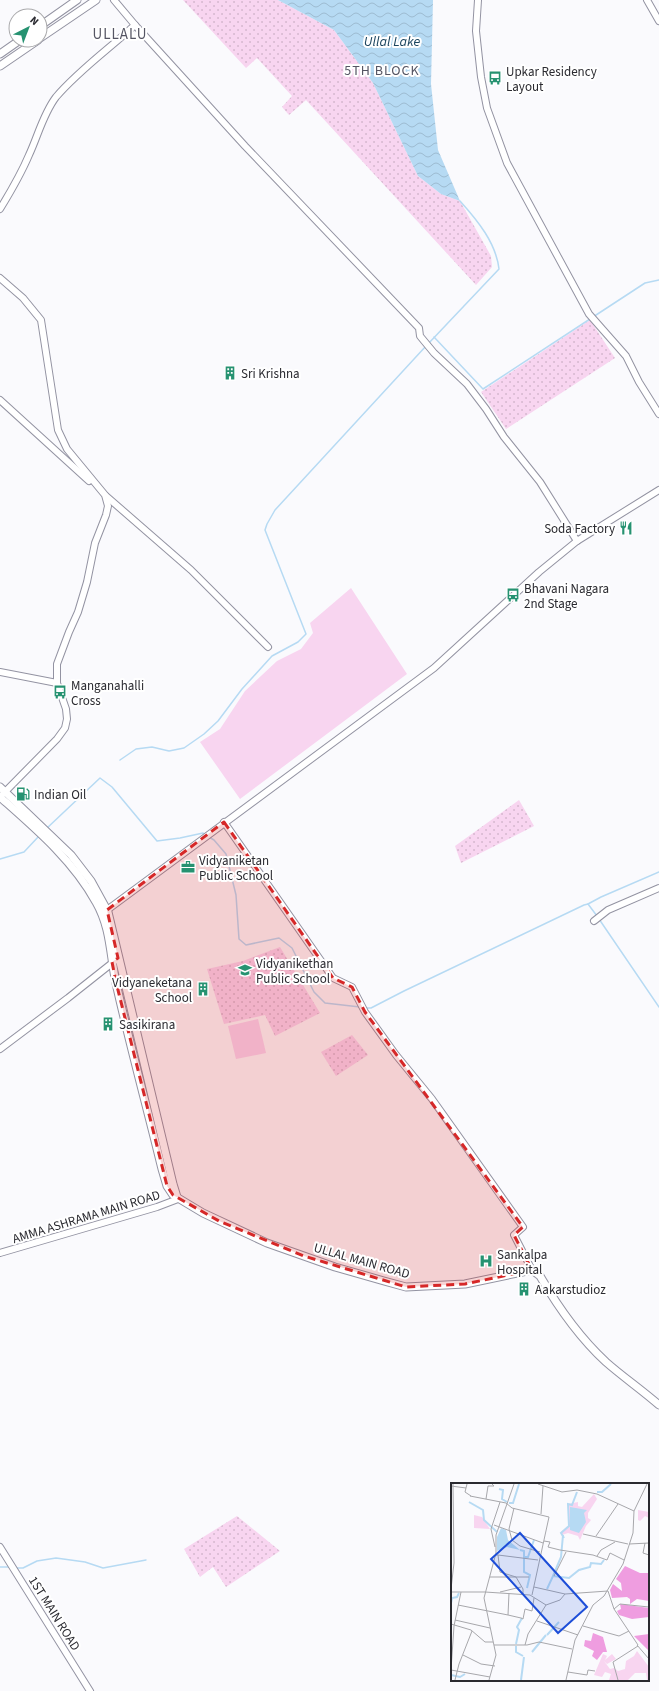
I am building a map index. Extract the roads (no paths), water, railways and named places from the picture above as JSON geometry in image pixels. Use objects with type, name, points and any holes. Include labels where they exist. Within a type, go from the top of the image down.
[{"type":"main road","points":[[48,20],[77,0]]},
{"type":"main road","points":[[48,33],[96,0]]},
{"type":"main road","points":[[0,54],[9,48]]},
{"type":"main road","points":[[0,66],[26,48]]},
{"type":"main road","name":"ULLAL MAIN ROAD","points":[[1,793],[52,839],[104,912],[115,960],[116,982],[167,1186],[173,1195],[209,1216],[267,1243],[335,1267],[406,1286],[465,1284],[532,1270]]},
{"type":"main road","points":[[532,1270],[540,1276],[578,1331],[594,1350],[607,1363],[659,1405]]},
{"type":"street","points":[[114,0],[245,146],[419,328],[420,336],[434,352],[467,384],[486,409],[504,437],[540,482],[577,541]]},
{"type":"street","points":[[478,0],[476,31],[481,77],[487,108],[507,163],[589,314],[626,356],[638,382],[659,414]]},
{"type":"street","points":[[647,0],[659,21]]},
{"type":"street","points":[[0,209],[30,155],[46,114],[56,98],[85,68],[135,25]]},
{"type":"street","points":[[0,278],[23,298],[41,320],[58,430],[67,449],[105,495],[107,500],[106,515],[95,543],[87,582],[78,612],[57,664],[57,683],[66,709],[67,719],[65,728],[57,739],[1,793]]},
{"type":"street","points":[[0,400],[191,570],[268,647]]},
{"type":"street","points":[[104,912],[434,668],[534,577],[577,541],[659,490]]},
{"type":"street","points":[[0,672],[57,683]]},
{"type":"street","points":[[224,822],[333,978],[352,987],[366,1012],[396,1055],[432,1099],[523,1227],[514,1235],[532,1270]]},
{"type":"street","points":[[594,921],[608,910],[659,888]]},
{"type":"street","points":[[0,1049],[68,998],[115,960]]},
{"type":"street","name":"AMMA ASHRAMA MAIN ROAD","points":[[0,1253],[157,1207],[178,1199]]},
{"type":"street","name":"1ST MAIN ROAD","points":[[0,1547],[90,1691]]},
{"type":"water","name":"Ullal Lake","points":[[278,0],[433,0],[431,84],[438,150],[460,201],[441,194],[418,176],[373,83],[334,30]]},
{"type":"waterway","points":[[428,344],[499,269],[490,241],[479,224],[460,201]]},
{"type":"waterway","points":[[593,317],[645,283],[659,280]]},
{"type":"waterway","points":[[434,337],[483,389],[590,319]]},
{"type":"waterway","points":[[120,760],[136,749],[152,747],[169,751],[184,748],[204,734],[218,721],[242,689],[272,656],[298,642],[306,634],[265,530],[267,524],[275,510],[426,346]]},
{"type":"waterway","points":[[46,829],[100,778],[112,787],[157,841],[203,833],[205,835]]},
{"type":"waterway","points":[[0,859],[24,852],[39,836]]},
{"type":"waterway","points":[[209,837],[214,840],[226,854],[236,895],[239,939],[246,945],[279,938],[292,948],[314,992],[325,1003],[360,1007]]},
{"type":"waterway","points":[[588,904],[659,872]]},
{"type":"waterway","points":[[365,1008],[371,1008],[584,905],[588,904],[597,916]]},
{"type":"waterway","points":[[599,919],[659,1007]]},
{"type":"waterway","points":[[16,1568],[23,1568],[37,1561],[56,1558],[85,1562],[103,1568],[146,1560]]},
{"type":"waterway","points":[[0,1567],[10,1567]]},
{"type":"place","name":"Upkar Residency Layout","points":[[495,78]]},
{"type":"place","name":"Sri Krishna","points":[[230,373]]},
{"type":"place","name":"Soda Factory","points":[[626,528]]},
{"type":"place","name":"Bhavani Nagara 2nd Stage","points":[[513,595]]},
{"type":"place","name":"Manganahalli Cross","points":[[60,692]]},
{"type":"place","name":"Indian Oil","points":[[23,794]]},
{"type":"place","name":"Vidyaniketan Public School","points":[[188,867]]},
{"type":"place","name":"Vidyanikethan Public School","points":[[245,970]]},
{"type":"place","name":"Vidyaneketana School","points":[[203,989]]},
{"type":"place","name":"Sasikirana","points":[[108,1024]]},
{"type":"place","name":"Sankalpa Hospital","points":[[486,1261]]},
{"type":"place","name":"Aakarstudioz","points":[[524,1289]]},
{"type":"district","name":"ULLALU","points":[[120,34]]},
{"type":"district","name":"5TH BLOCK","points":[[382,70]]}]
